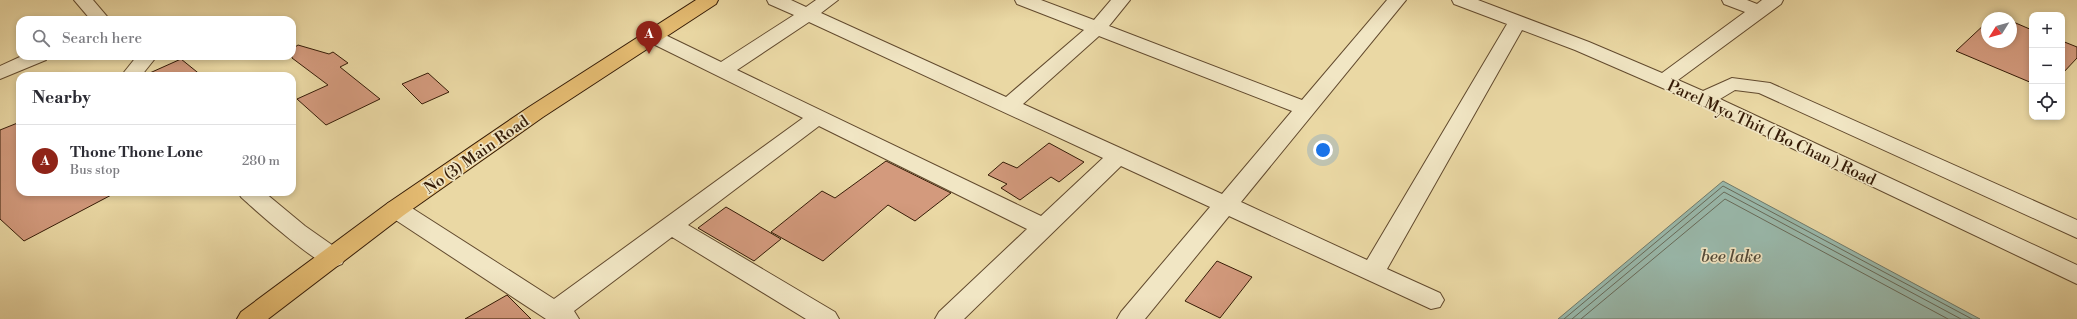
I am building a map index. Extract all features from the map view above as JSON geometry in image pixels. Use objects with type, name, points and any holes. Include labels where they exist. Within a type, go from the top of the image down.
[{"type":"main road","name":"No (3) Main Road","points":[[250,319],[333,258],[396,209],[536,112],[709,0]]},
{"type":"street","points":[[83,0],[95,16]]},
{"type":"street","points":[[776,0],[1431,300]]},
{"type":"street","points":[[723,70],[828,0]]},
{"type":"street","points":[[1024,0],[1306,109]]},
{"type":"street","points":[[1008,106],[1097,28],[1122,0]]},
{"type":"street","points":[[1130,319],[1397,0]]},
{"type":"street","name":"Parel Myo Thit ( Bo Chan ) Road","points":[[1461,0],[1582,46],[1664,81],[2077,275]]},
{"type":"street","points":[[1731,0],[1758,11]]},
{"type":"street","points":[[1664,81],[1774,0]]},
{"type":"street","points":[[1372,273],[1518,21]]},
{"type":"street","points":[[652,36],[1043,227]]},
{"type":"street","points":[[0,73],[30,60]]},
{"type":"street","points":[[135,72],[144,60]]},
{"type":"street","points":[[1704,99],[1732,84],[1763,87],[2077,230]]},
{"type":"street","points":[[396,209],[560,315],[671,226],[818,117]]},
{"type":"street","points":[[948,319],[1118,156]]},
{"type":"street","points":[[254,196],[297,232],[333,258]]},
{"type":"street","points":[[671,226],[826,319]]},
{"type":"water","name":"bee lake","points":[[1723,181],[1980,319],[1558,319]]},
{"type":"building","points":[[2017,24],[2029,29],[2029,82],[1956,51],[1981,28],[1981,48],[2017,48]]},
{"type":"building","points":[[2065,42],[2077,47],[2077,58],[2065,71]]},
{"type":"building","points":[[298,45],[329,54],[333,52],[348,63],[340,67],[380,99],[326,125],[297,99],[328,85],[295,60],[296,60],[296,46]]},
{"type":"building","points":[[179,60],[182,60],[197,72],[152,72]]},
{"type":"building","points":[[428,73],[449,92],[422,104],[402,84]]},
{"type":"building","points":[[16,124],[16,196],[109,196],[24,241],[0,219],[0,130]]},
{"type":"building","points":[[1049,143],[1084,162],[1059,182],[1051,177],[1020,200],[1001,188],[1007,184],[988,175],[1003,162],[1017,168]]},
{"type":"building","points":[[886,161],[951,193],[915,221],[888,205],[823,261],[771,232],[822,191],[835,198]]},
{"type":"building","points":[[726,207],[781,239],[754,261],[698,228]]},
{"type":"building","points":[[1217,261],[1252,277],[1220,318],[1185,301]]},
{"type":"building","points":[[507,295],[531,319],[465,319]]},
{"type":"place","name":"Thone Thone Lone","points":[[649,54]]}]
